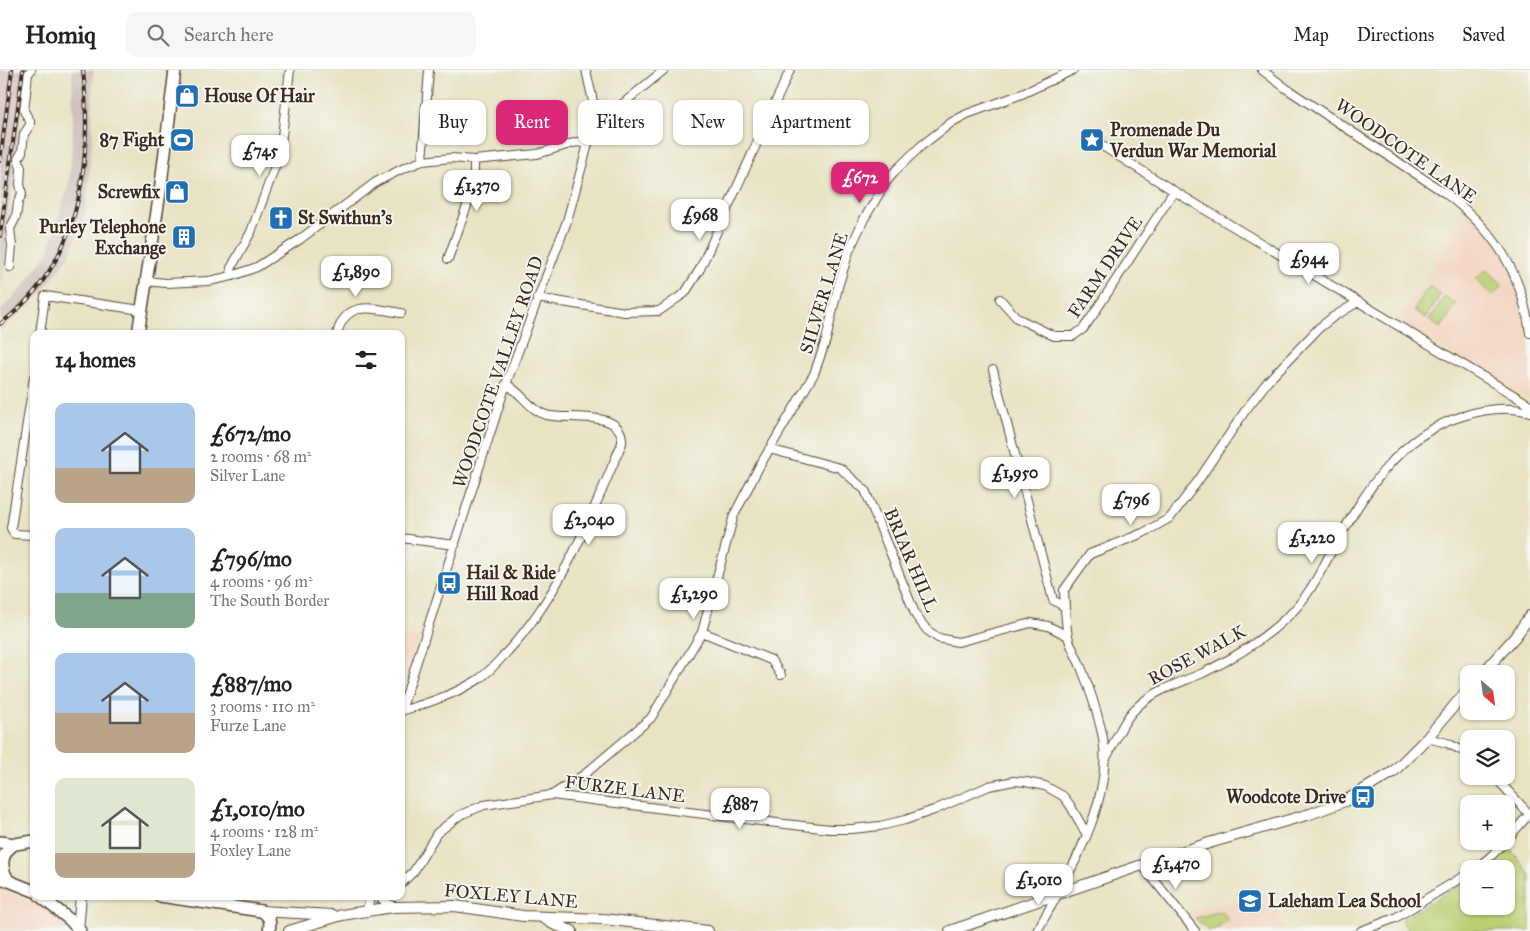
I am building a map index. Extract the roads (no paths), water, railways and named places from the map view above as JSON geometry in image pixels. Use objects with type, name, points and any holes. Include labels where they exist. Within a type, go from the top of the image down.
[{"type":"highway","points":[[138,330],[160,192],[175,70]]},
{"type":"highway","points":[[30,842],[2,848],[0,860],[4,881],[30,890]]},
{"type":"highway","points":[[45,900],[70,920],[79,931]]},
{"type":"highway","points":[[187,900],[261,911],[269,917],[269,931]]},
{"type":"main road","points":[[1490,665],[1516,637],[1530,616]]},
{"type":"main road","points":[[950,931],[1142,865],[1310,814],[1345,801],[1393,772],[1427,738],[1460,699]]},
{"type":"main road","points":[[79,931],[81,900]]},
{"type":"main road","name":"FOXLEY LANE","points":[[342,915],[393,907],[455,906],[502,914],[603,919],[708,931]]},
{"type":"main road","points":[[261,911],[342,915]]},
{"type":"main road","points":[[289,931],[342,915]]},
{"type":"main road","points":[[543,917],[553,924],[572,931]]},
{"type":"street","points":[[10,267],[12,246],[10,229],[16,217],[18,202],[22,194],[20,184],[21,168],[18,159],[22,152],[24,134],[30,125],[24,111],[28,74],[31,70]]},
{"type":"street","points":[[232,276],[231,268],[251,232],[277,161],[290,70]]},
{"type":"street","points":[[422,161],[429,70]]},
{"type":"street","points":[[586,70],[593,100]]},
{"type":"street","name":"WOODCOTE VALLEY ROAD","points":[[626,100],[664,70]]},
{"type":"street","points":[[537,298],[625,312],[659,311],[685,294],[704,260],[790,70]]},
{"type":"street","name":"SILVER LANE","points":[[552,795],[585,774],[652,718],[702,632],[734,515],[769,449],[814,374],[826,340],[838,287],[849,251],[875,200],[897,168],[920,146],[952,122],[967,114],[1022,94],[1073,70]]},
{"type":"street","name":"WOODCOTE LANE","points":[[1262,70],[1287,89],[1445,193],[1466,209],[1498,244],[1521,289],[1530,333]]},
{"type":"street","points":[[145,281],[166,283],[196,282],[232,276],[256,267],[376,182],[422,161],[452,158],[474,160],[537,154],[578,142]]},
{"type":"street","name":"WOODCOTE VALLEY ROAD","points":[[405,699],[506,384],[567,221],[588,145]]},
{"type":"street","points":[[1101,145],[1174,191],[1530,405]]},
{"type":"street","points":[[448,259],[474,186],[474,160]]},
{"type":"street","name":"FARM DRIVE","points":[[1000,299],[1017,318],[1054,336],[1067,337],[1079,333],[1091,318],[1174,191]]},
{"type":"street","points":[[41,330],[45,296],[141,310]]},
{"type":"street","points":[[1037,931],[1060,893],[1087,834],[1098,805],[1105,760],[1102,730],[1090,690],[1068,636],[1064,590],[1090,554],[1143,533],[1170,518],[1198,482],[1244,411],[1268,381],[1319,328],[1358,302]]},
{"type":"street","points":[[338,330],[341,322],[358,309],[370,308],[401,313]]},
{"type":"street","points":[[994,370],[1053,600],[1065,606]]},
{"type":"street","points":[[405,710],[450,694],[480,678],[521,636],[561,576],[622,442],[619,428],[611,422],[600,419],[546,415],[538,411],[515,389],[506,384]]},
{"type":"street","points":[[30,404],[12,528],[14,534],[30,535]]},
{"type":"street","name":"ROSE WALK","points":[[1105,760],[1135,708],[1156,694],[1231,658],[1267,634],[1294,612],[1324,566],[1360,502],[1382,472],[1410,444],[1442,423],[1475,412],[1497,409],[1530,412]]},
{"type":"street","name":"BRIAR HILL","points":[[769,449],[840,468],[865,490],[916,616],[927,630],[938,638],[958,642],[1031,623],[1048,626],[1068,636]]},
{"type":"street","points":[[405,539],[455,545]]},
{"type":"street","points":[[702,632],[771,660],[781,675]]},
{"type":"street","points":[[1427,738],[1447,743],[1460,750]]},
{"type":"street","name":"FURZE LANE","points":[[405,880],[414,871],[437,833],[460,814],[484,805],[552,795],[785,824],[830,829],[852,829],[880,826],[905,820],[995,784],[1014,781],[1045,786],[1063,796],[1087,834]]},
{"type":"street","points":[[1503,785],[1530,814],[1515,831]]},
{"type":"street","points":[[1486,860],[1497,850]]},
{"type":"street","points":[[1142,865],[1195,931]]},
{"type":"street","points":[[1361,931],[1394,918],[1460,878]]},
{"type":"street","points":[[367,911],[369,900]]},
{"type":"street","points":[[385,900],[393,907]]},
{"type":"railway","points":[[0,161],[12,70]]},
{"type":"railway","points":[[0,236],[23,70]]},
{"type":"railway","points":[[0,324],[27,300],[49,272],[64,242],[76,210],[86,141],[86,105],[83,70]]},
{"type":"place","name":"House Of Hair","points":[[187,96]]},
{"type":"place","name":"87 Fight","points":[[182,140]]},
{"type":"place","name":"Promenade Du Verdun War Memorial","points":[[1092,140]]},
{"type":"place","name":"Screwfix","points":[[177,192]]},
{"type":"place","name":"St Swithun's","points":[[281,218]]},
{"type":"place","name":"Purley Telephone Exchange","points":[[184,237]]},
{"type":"place","name":"Hail & Ride Hill Road","points":[[449,583]]},
{"type":"place","name":"Woodcote Drive","points":[[1363,797]]},
{"type":"place","name":"Laleham Lea School","points":[[1250,901]]}]
